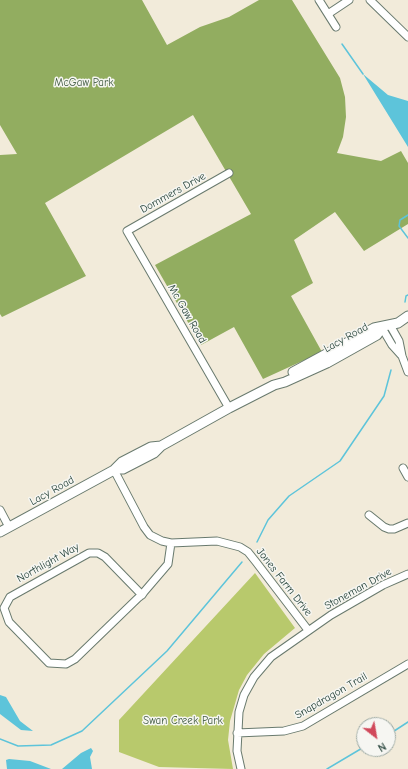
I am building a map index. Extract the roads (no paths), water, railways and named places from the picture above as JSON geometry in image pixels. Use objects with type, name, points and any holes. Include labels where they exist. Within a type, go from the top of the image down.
[{"type":"main road","name":"Lacy Road","points":[[0,532],[115,470],[123,469],[154,453],[160,446],[274,385],[282,378],[374,328],[398,323],[408,316]]},
{"type":"street","points":[[319,0],[336,27]]},
{"type":"street","points":[[328,14],[349,0]]},
{"type":"street","points":[[370,0],[408,37]]},
{"type":"street","name":"Dommers Drive","points":[[127,231],[229,173]]},
{"type":"street","name":"Mc Gaw Road","points":[[127,231],[229,408]]},
{"type":"street","points":[[386,326],[392,345],[402,356],[408,372]]},
{"type":"street","points":[[403,468],[408,477]]},
{"type":"street","name":"Jones Farm Drive","points":[[115,470],[146,530],[156,538],[171,543],[217,541],[231,544],[248,552],[308,630]]},
{"type":"street","points":[[0,510],[9,527]]},
{"type":"street","points":[[369,515],[384,527],[389,529],[394,529],[408,523]]},
{"type":"street","name":"Northlight Way","points":[[142,595],[105,557],[98,553],[89,553],[10,597],[4,608],[9,622],[49,663],[66,664],[75,659],[142,595],[168,564],[171,543]]},
{"type":"street","name":"Stoneman Drive","points":[[241,769],[236,751],[238,712],[244,695],[254,677],[271,657],[308,630],[364,596],[408,574]]},
{"type":"street","name":"Snapdragon Trail","points":[[237,733],[284,731],[303,726],[408,664]]},
{"type":"water","points":[[363,74],[388,95],[408,101],[408,147]]},
{"type":"water","points":[[0,695],[6,697],[20,721],[33,731],[21,730],[0,714]]},
{"type":"water","points":[[91,748],[93,751],[90,757],[92,769],[62,769],[81,753]]},
{"type":"water","points":[[6,760],[30,761],[51,769],[7,769]]},
{"type":"waterway","points":[[342,44],[363,74]]},
{"type":"waterway","points":[[408,215],[400,220],[399,226],[408,238]]},
{"type":"waterway","points":[[405,302],[406,296],[408,295]]},
{"type":"waterway","points":[[257,542],[268,520],[289,496],[340,461],[384,396],[391,370]]},
{"type":"waterway","points":[[0,739],[18,746],[51,745],[82,731],[167,651],[242,562]]},
{"type":"waterway","points":[[396,730],[408,722]]},
{"type":"waterway","points":[[327,769],[356,752]]},
{"type":"park label","name":"McGaw Park","points":[[84,83]]},
{"type":"park label","name":"Swan Creek Park","points":[[183,721]]}]
